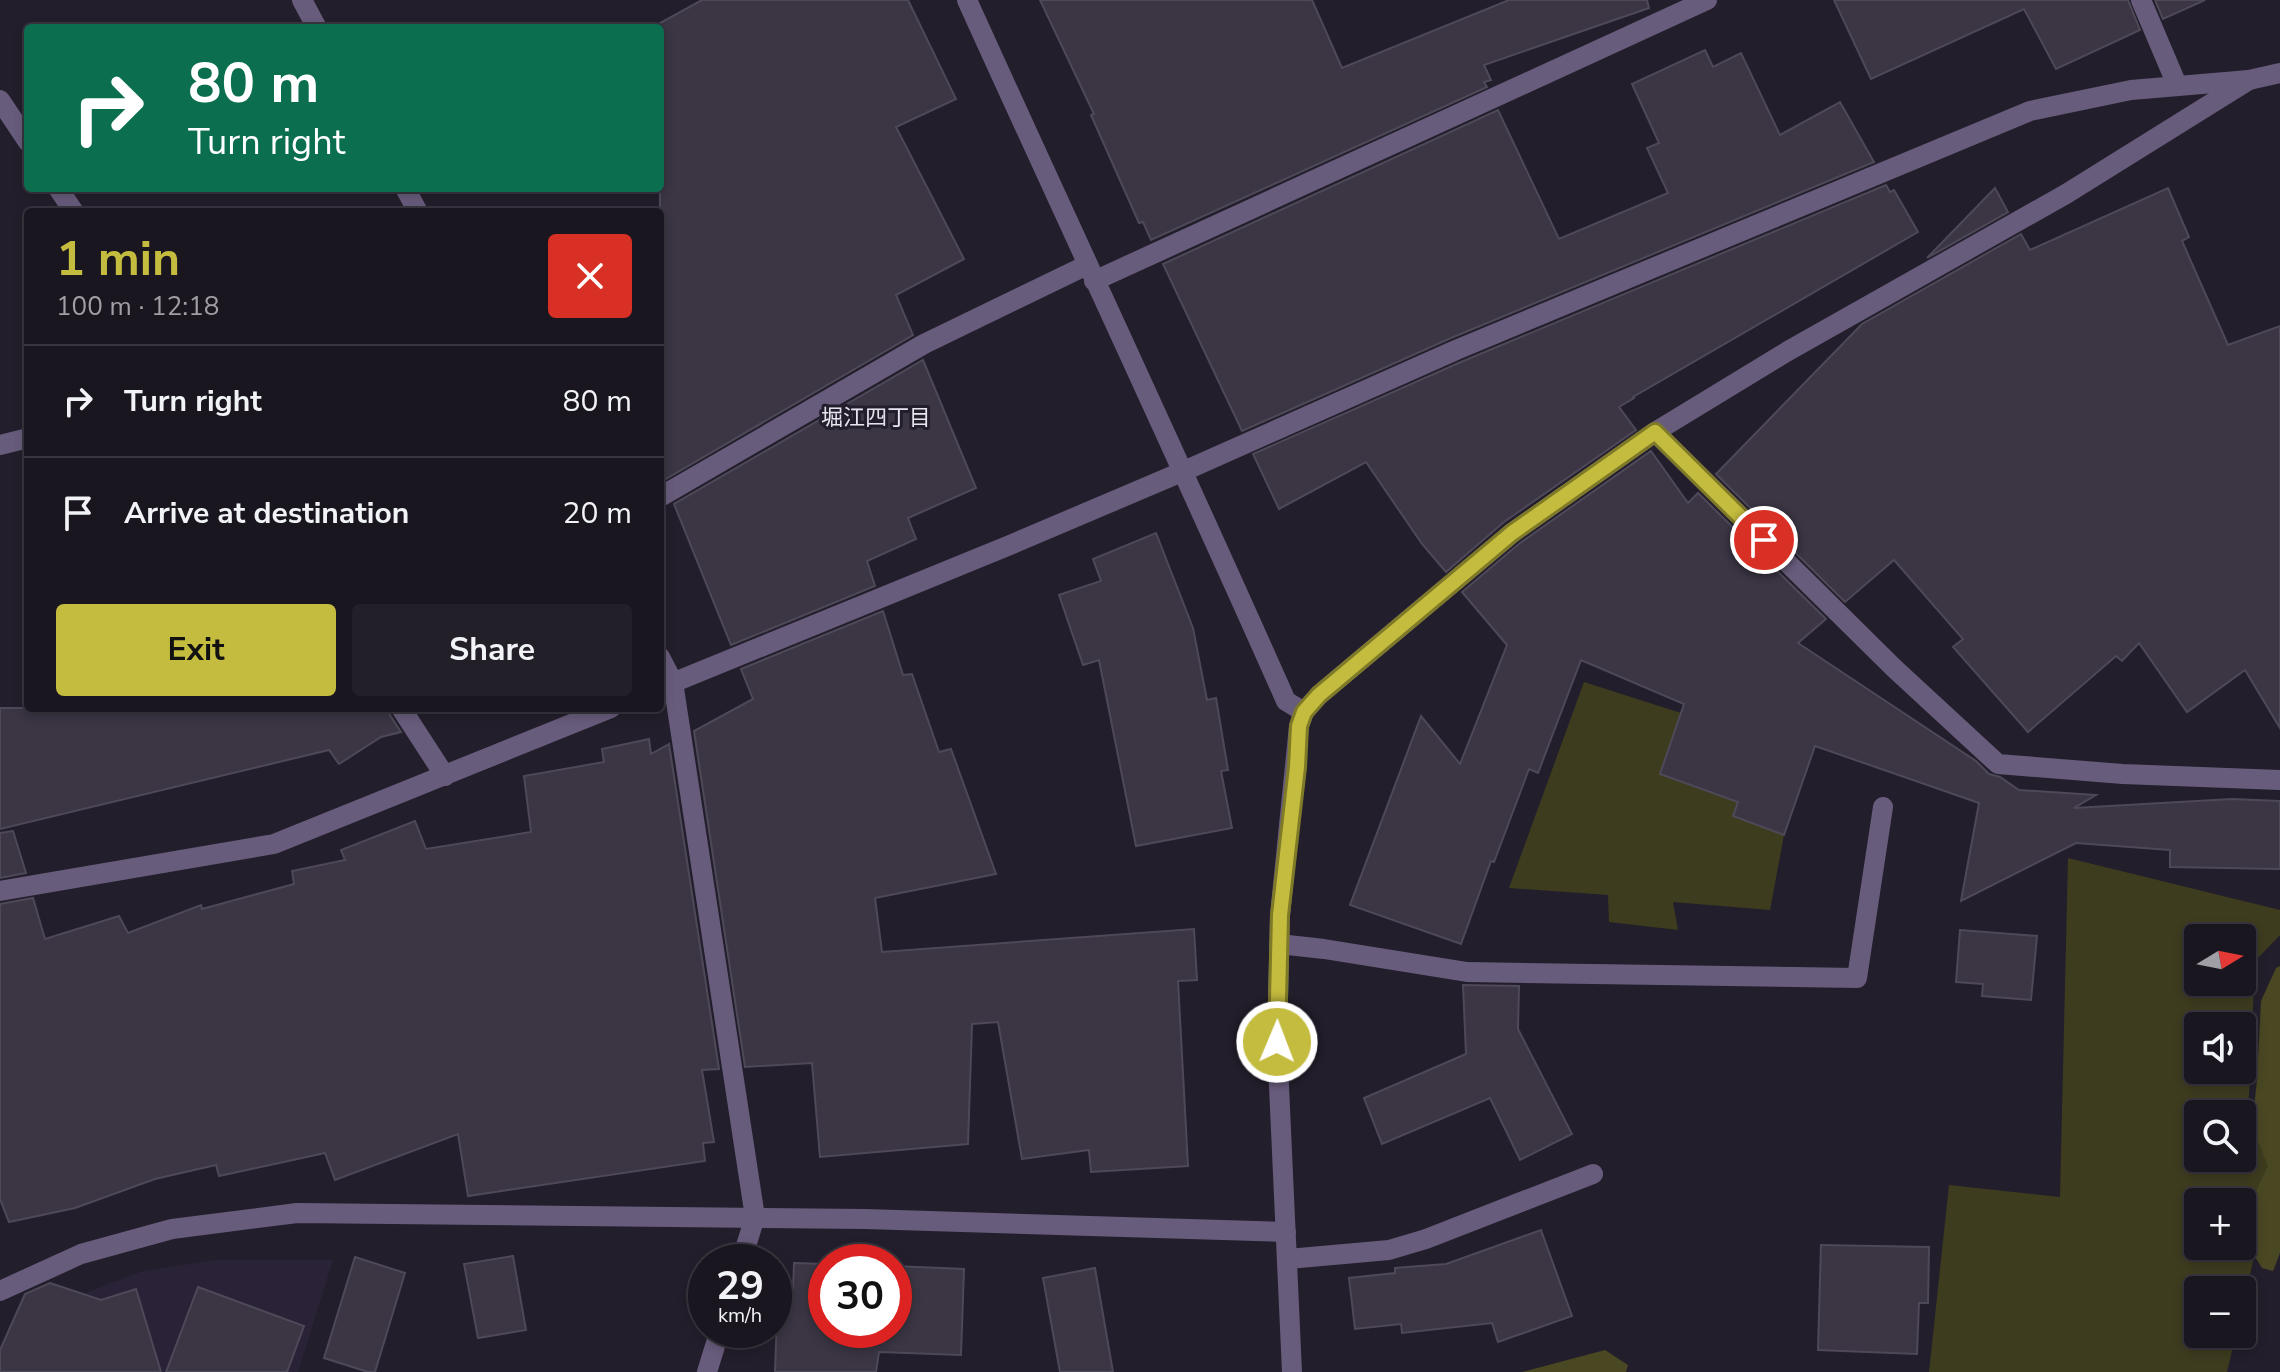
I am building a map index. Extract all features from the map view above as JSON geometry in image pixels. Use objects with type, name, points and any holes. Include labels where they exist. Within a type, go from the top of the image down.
[{"type":"street","points":[[302,0],[315,24]]},
{"type":"street","points":[[967,0],[1184,471],[1286,701],[1304,712]]},
{"type":"street","points":[[664,495],[924,344],[1091,273],[1672,8],[1707,0]]},
{"type":"street","points":[[2141,0],[2177,85]]},
{"type":"street","points":[[747,1244],[755,1217],[667,685],[983,556],[1456,350],[2030,111],[2131,90],[2249,80],[2280,73]]},
{"type":"street","points":[[1292,1372],[1277,1042],[1279,944],[1299,726],[1304,712],[1319,695],[1512,533],[1655,432],[1788,351],[2066,194],[2249,80]]},
{"type":"street","points":[[0,100],[24,136]]},
{"type":"street","points":[[1655,432],[1895,669],[1998,764],[2123,774],[2280,780]]},
{"type":"street","points":[[0,445],[24,439]]},
{"type":"street","points":[[404,712],[445,776]]},
{"type":"street","points":[[0,891],[274,844],[601,712]]},
{"type":"street","points":[[1279,944],[1467,972],[1857,978],[1883,807]]},
{"type":"street","points":[[1288,1259],[1389,1250],[1426,1239],[1593,1174]]},
{"type":"street","points":[[0,1291],[81,1254],[172,1229],[297,1213],[865,1219],[1286,1232]]},
{"type":"street","points":[[707,1372],[714,1348]]},
{"type":"shaded area","points":[[1584,682],[1681,713],[1660,774],[1738,802],[1734,817],[1784,835],[1770,910],[1673,902],[1678,930],[1609,922],[1608,895],[1509,888]]},
{"type":"shaded area","points":[[2068,858],[2280,910],[2280,935],[2256,960],[2256,924],[2184,924],[2184,996],[2253,996],[2253,1012],[2184,1012],[2184,1084],[2249,1084],[2249,1100],[2184,1100],[2184,1172],[2256,1172],[2256,1126],[2279,1152],[2256,1249],[2256,1188],[2184,1188],[2184,1260],[2253,1260],[2250,1276],[2184,1276],[2184,1348],[2233,1348],[2227,1372],[1929,1372],[1949,1185],[2060,1197]]},
{"type":"shaded area","points":[[2280,966],[2280,1253],[2273,1271],[2262,1268],[2256,1258],[2256,1191],[2268,1166],[2256,1136],[2255,1100],[2261,1001],[2276,968]]},
{"type":"shaded area","points":[[215,1260],[333,1260],[298,1372],[41,1372],[70,1299],[140,1272]]},
{"type":"shaded area","points":[[1605,1350],[1628,1365],[1626,1372],[1522,1372]]},
{"type":"building","points":[[702,0],[908,0],[956,99],[896,127],[964,259],[896,295],[913,335],[664,480],[664,208],[660,208],[660,192],[664,192],[664,24],[660,23]]},
{"type":"building","points":[[1040,0],[1312,0],[1342,68],[1509,0],[1647,0],[1649,8],[1484,65],[1491,80],[1484,82],[1487,87],[1151,240],[1143,222],[1139,223],[1091,115],[1094,114]]},
{"type":"building","points":[[1834,0],[2128,0],[2140,30],[2056,69],[2024,9],[1871,79]]},
{"type":"building","points":[[2155,0],[2205,0],[2163,19]]},
{"type":"building","points":[[1705,50],[1713,67],[1741,53],[1780,135],[1840,102],[1874,162],[1451,338],[1242,431],[1163,264],[1498,110],[1559,239],[1668,193],[1647,148],[1659,143],[1632,84]]},
{"type":"building","points":[[1886,185],[1890,192],[1894,190],[1918,232],[1619,407],[1636,430],[1504,522],[1446,572],[1422,544],[1366,462],[1279,509],[1253,454],[1461,362]]},
{"type":"building","points":[[1995,188],[2008,212],[1927,258]]},
{"type":"building","points":[[2168,188],[2189,237],[2182,241],[2228,345],[2280,326],[2280,728],[2245,670],[2187,712],[2139,643],[2122,661],[2116,656],[2028,732],[1953,647],[1963,639],[1894,560],[1845,602],[1716,474],[1862,324],[2021,234],[2030,250]]},
{"type":"building","points":[[923,360],[976,488],[908,518],[916,539],[867,561],[875,586],[731,645],[674,504]]},
{"type":"building","points":[[1651,451],[1688,503],[1698,493],[1826,619],[1798,643],[1976,761],[1989,774],[2000,777],[2019,790],[2096,795],[2074,808],[2232,799],[2280,801],[2280,869],[2170,867],[2170,850],[2076,843],[1961,901],[1979,803],[1815,746],[1784,835],[1733,816],[1738,802],[1660,774],[1684,704],[1581,660],[1538,773],[1529,769],[1461,944],[1350,905],[1421,716],[1460,764],[1507,645],[1462,592],[1520,543]]},
{"type":"building","points":[[1156,533],[1193,628],[1207,700],[1216,698],[1228,770],[1221,771],[1232,828],[1136,846],[1099,660],[1083,665],[1059,595],[1101,581],[1093,559]]},
{"type":"building","points":[[883,611],[903,675],[912,674],[939,752],[951,749],[996,874],[875,898],[882,952],[1194,929],[1197,980],[1178,981],[1188,1166],[1091,1172],[1089,1150],[1022,1159],[998,1022],[972,1024],[968,1144],[820,1157],[812,1063],[745,1067],[694,731],[753,699],[741,669]]},
{"type":"building","points":[[0,708],[24,708],[24,712],[389,712],[401,732],[381,737],[339,764],[329,750],[0,829]]},
{"type":"building","points":[[649,739],[651,754],[669,744],[719,1069],[702,1070],[714,1142],[703,1143],[705,1161],[468,1196],[458,1134],[335,1180],[325,1153],[219,1176],[216,1165],[155,1179],[75,1208],[9,1222],[0,1199],[0,904],[33,898],[45,939],[119,916],[128,933],[201,905],[202,909],[294,884],[292,871],[345,860],[341,850],[415,821],[426,849],[531,832],[524,776],[604,762],[602,749]]},
{"type":"building","points":[[13,831],[26,873],[0,878],[0,833]]},
{"type":"building","points":[[1960,930],[2037,936],[2031,1000],[1982,996],[1983,984],[1956,982]]},
{"type":"building","points":[[1463,985],[1519,986],[1518,1029],[1572,1134],[1520,1160],[1490,1098],[1382,1144],[1364,1098],[1466,1054]]},
{"type":"building","points":[[1541,1230],[1572,1316],[1498,1342],[1492,1323],[1402,1333],[1401,1324],[1355,1329],[1349,1278],[1395,1273],[1395,1268],[1446,1264]]},
{"type":"building","points":[[1821,1245],[1929,1247],[1928,1303],[1919,1303],[1917,1354],[1818,1350]]},
{"type":"building","points":[[513,1256],[526,1330],[478,1338],[464,1264]]},
{"type":"building","points":[[355,1257],[405,1273],[375,1372],[324,1358]]},
{"type":"building","points":[[794,1263],[808,1263],[808,1348],[912,1348],[912,1267],[964,1269],[961,1355],[879,1352],[876,1372],[775,1372],[776,1348],[792,1348]]},
{"type":"building","points":[[1095,1268],[1113,1372],[1060,1372],[1043,1278]]},
{"type":"building","points":[[50,1283],[101,1300],[136,1289],[161,1372],[0,1372],[0,1350],[25,1294]]},
{"type":"building","points":[[198,1287],[304,1326],[287,1372],[166,1372]]},
{"type":"district","name":"堀江四丁目","points":[[876,417]]},
{"type":"route","points":[[1277,1042],[1280,915],[1299,726],[1304,712],[1319,695],[1512,533],[1655,432],[1764,540]]}]
